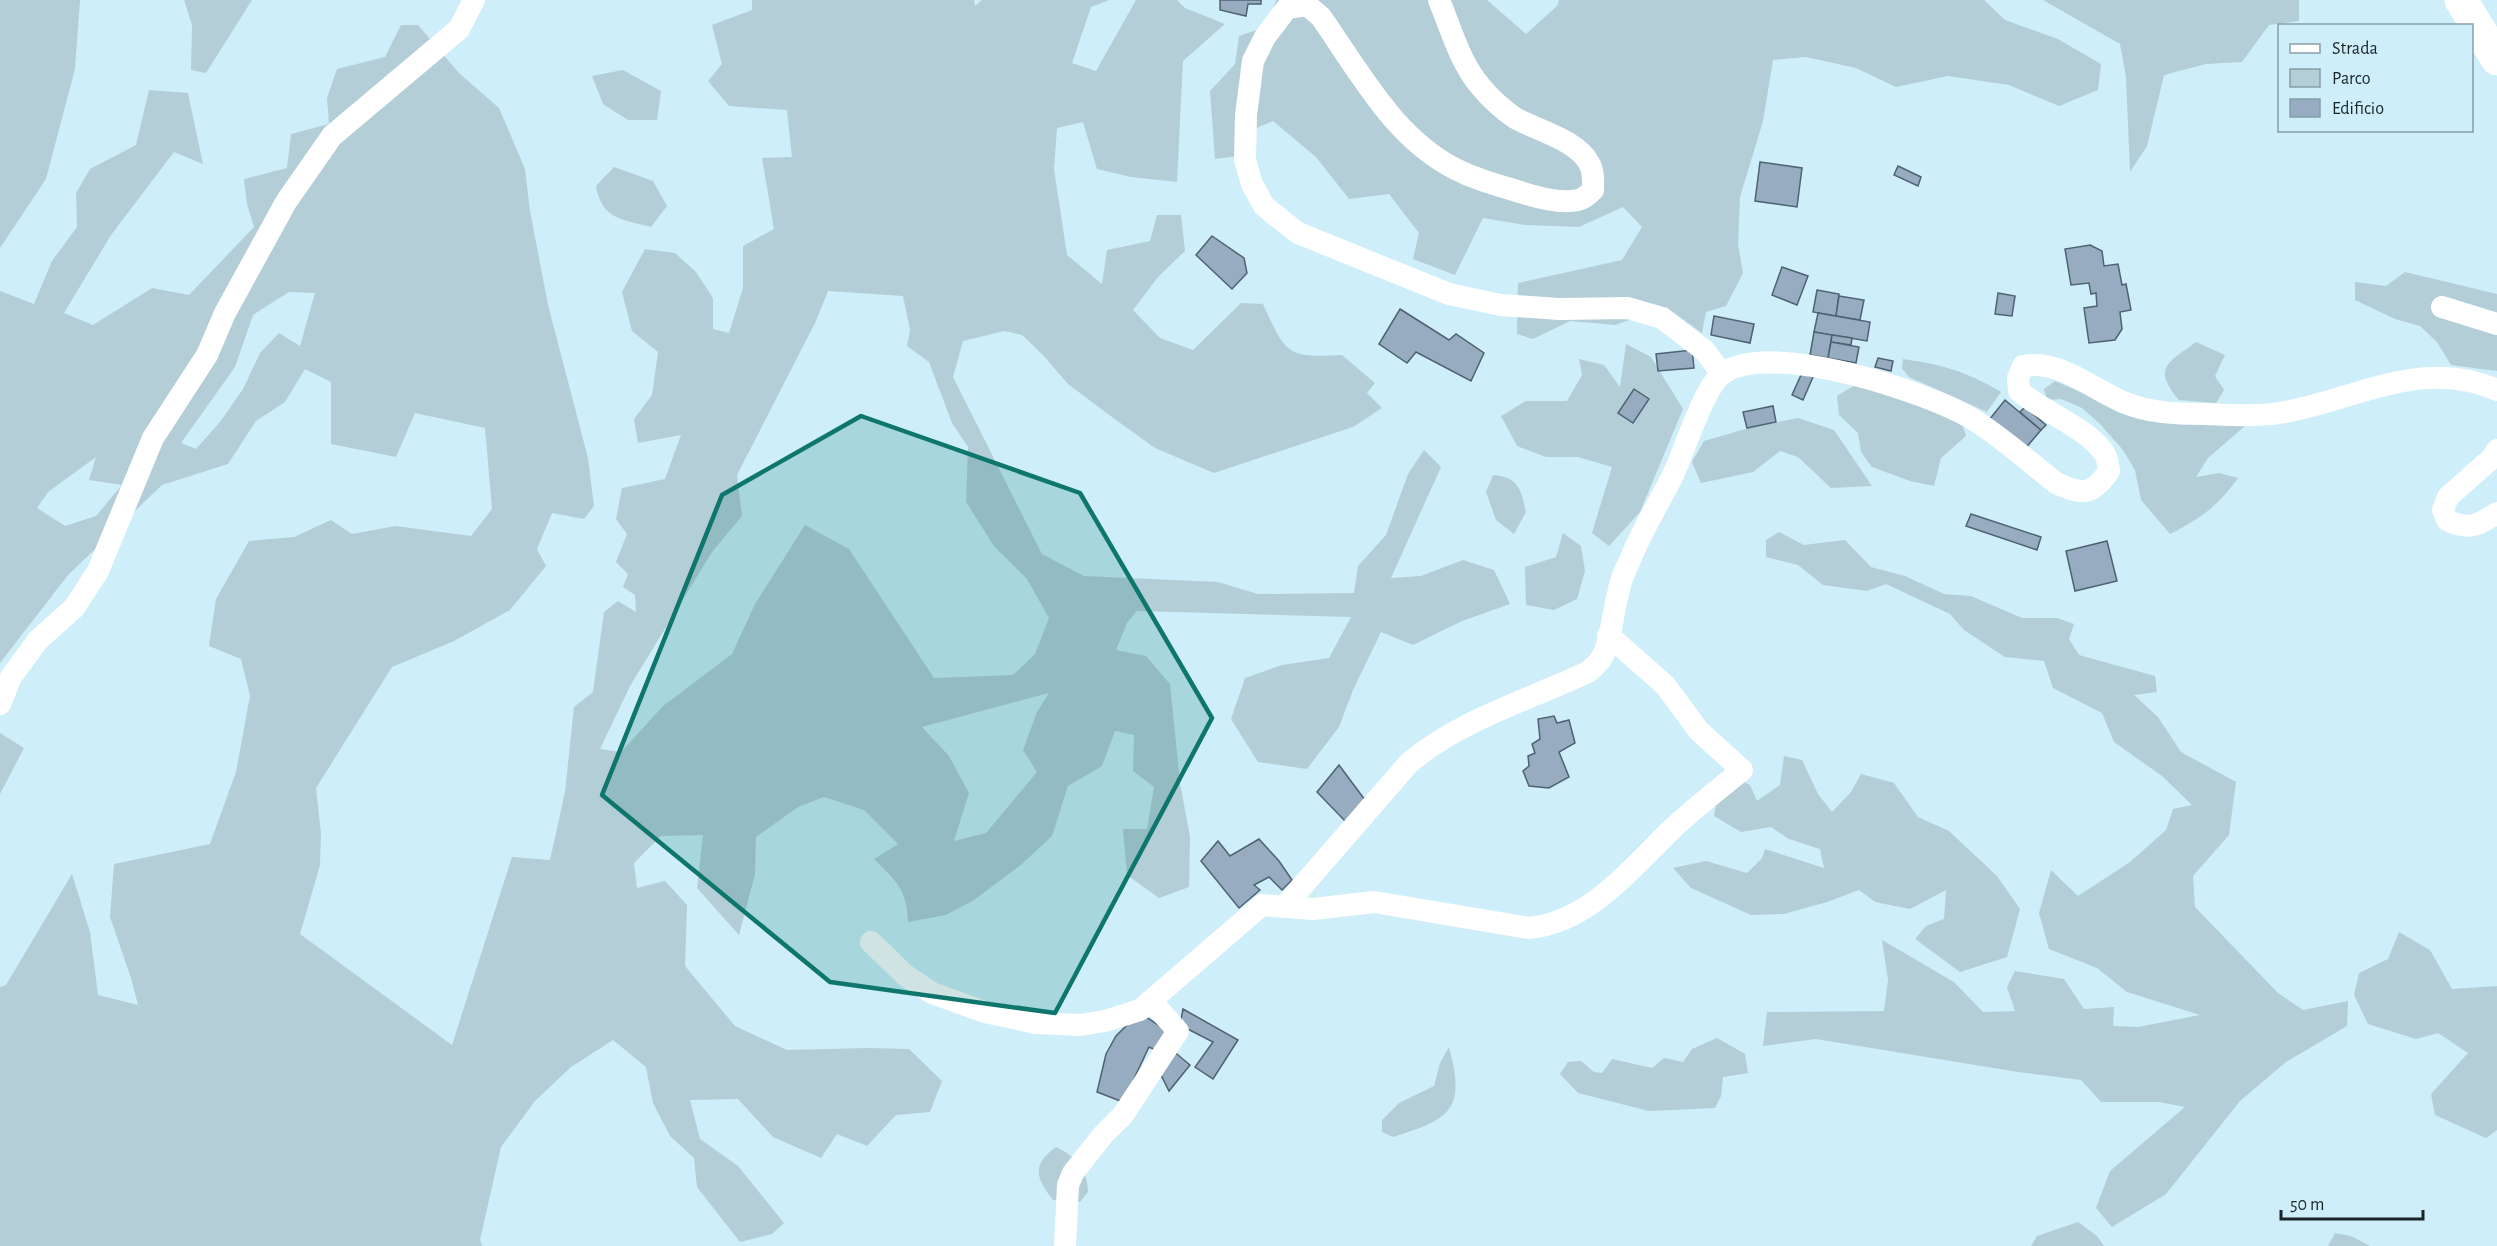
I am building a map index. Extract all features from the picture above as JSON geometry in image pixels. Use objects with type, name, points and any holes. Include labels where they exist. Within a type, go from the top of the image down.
[{"type":"main road","points":[[2461,0],[2497,59]]},
{"type":"street","points":[[0,704],[10,677],[38,640],[74,608],[98,571],[153,438],[207,355],[225,313],[286,202],[333,136],[459,29],[474,0]]},
{"type":"street","points":[[1439,0],[1461,55],[1479,86],[1495,103],[1516,118],[1551,134],[1574,148],[1589,162],[1593,175],[1593,190],[1581,200],[1556,201],[1532,196],[1463,173],[1443,162],[1409,138],[1385,109],[1322,17],[1307,5],[1287,8],[1265,37],[1253,61],[1246,115],[1245,160],[1252,184],[1264,206],[1298,233],[1449,294],[1501,305],[1559,309],[1628,308],[1662,318],[1705,351],[1722,374]]},
{"type":"street","points":[[2442,307],[2497,324]]},
{"type":"street","points":[[1284,907],[1409,763],[1427,748],[1456,730],[1588,672],[1600,661],[1618,592],[1630,559],[1673,475],[1708,394],[1722,374],[1743,365],[1772,363],[1833,369],[1925,396],[1973,420],[2056,483],[2072,490],[2086,492],[2099,485],[2109,471],[2106,455],[2093,440],[2019,391],[2018,378],[2023,366],[2036,364],[2054,367],[2124,403],[2154,412],[2203,414],[2285,412],[2394,381],[2431,379],[2474,381],[2497,390]]},
{"type":"street","points":[[2497,450],[2492,458],[2448,497],[2443,510],[2447,520],[2460,527],[2476,525],[2497,513]]},
{"type":"street","points":[[871,942],[905,975],[932,993],[985,1012],[1036,1023],[1080,1025],[1105,1022],[1140,1010],[1262,905],[1313,909],[1374,902],[1529,928],[1548,927],[1568,919],[1596,899],[1652,851],[1671,830],[1742,770],[1699,731],[1665,685],[1608,635]]},
{"type":"street","points":[[1065,1246],[1068,1185],[1073,1173],[1103,1135],[1124,1115],[1178,1031],[1151,1001]]},
{"type":"highlighted area","points":[[861,416],[1080,493],[1212,718],[1055,1013],[830,982],[602,795],[722,495]]},
{"type":"green space","points":[[0,0],[80,0],[75,69],[46,179],[0,248]]},
{"type":"green space","points":[[184,0],[252,0],[206,73],[191,70],[192,25]]},
{"type":"green space","points":[[752,0],[974,0],[975,6],[982,0],[1109,0],[1091,7],[1072,63],[1096,71],[1136,0],[1177,0],[1185,8],[1225,24],[1183,61],[1177,182],[1131,177],[1097,169],[1083,122],[1057,128],[1054,169],[1067,255],[1102,284],[1107,250],[1150,241],[1157,215],[1181,215],[1185,251],[1158,277],[1133,310],[1160,338],[1193,350],[1241,303],[1263,304],[1283,343],[1298,353],[1323,356],[1342,355],[1375,383],[1367,393],[1382,408],[1353,427],[1214,473],[1155,448],[1116,420],[1068,384],[1022,335],[1004,331],[963,341],[953,377],[1042,554],[1084,576],[1218,582],[1258,594],[1354,593],[1358,566],[1386,535],[1408,474],[1424,450],[1441,467],[1391,578],[1421,576],[1463,560],[1494,570],[1510,604],[1462,621],[1413,645],[1381,632],[1353,690],[1339,727],[1307,769],[1258,762],[1231,719],[1245,678],[1282,665],[1329,658],[1351,617],[1137,611],[1127,623],[1116,650],[1146,656],[1170,684],[1180,783],[1190,837],[1189,887],[1159,898],[1127,875],[1123,829],[1147,829],[1154,787],[1133,771],[1134,735],[1115,731],[1102,766],[1068,786],[1052,836],[1022,864],[974,900],[946,915],[908,922],[903,893],[874,859],[898,844],[864,810],[824,797],[798,807],[756,837],[755,874],[739,935],[697,888],[703,835],[661,836],[634,863],[637,888],[665,881],[687,905],[685,966],[735,1026],[787,1050],[909,1049],[942,1081],[930,1112],[896,1115],[867,1146],[837,1134],[821,1158],[773,1137],[738,1099],[690,1100],[700,1139],[738,1166],[784,1223],[772,1234],[740,1242],[697,1187],[694,1158],[670,1136],[653,1103],[646,1067],[613,1040],[571,1067],[535,1101],[501,1147],[480,1240],[482,1246],[0,1246],[0,987],[6,985],[72,874],[90,932],[98,995],[138,1005],[110,917],[114,864],[210,844],[236,772],[250,696],[241,659],[209,646],[216,599],[249,541],[294,537],[331,520],[352,534],[395,526],[471,536],[492,509],[485,428],[415,413],[396,457],[331,444],[331,382],[305,369],[285,402],[256,421],[228,464],[162,485],[68,575],[0,663],[0,291],[34,304],[52,261],[77,227],[76,193],[90,169],[136,145],[149,90],[188,93],[203,164],[174,152],[111,235],[64,313],[93,325],[152,288],[189,295],[254,227],[247,204],[244,179],[287,168],[291,134],[329,124],[327,98],[337,69],[385,57],[401,25],[418,25],[459,73],[499,108],[525,169],[530,211],[548,305],[588,458],[594,506],[584,519],[552,513],[537,549],[546,566],[510,610],[454,641],[392,667],[316,788],[321,834],[320,865],[300,934],[452,1045],[512,857],[550,860],[565,792],[574,707],[593,692],[604,612],[618,601],[636,612],[635,595],[623,587],[628,574],[616,562],[627,534],[616,519],[622,488],[665,479],[681,435],[638,443],[634,419],[652,395],[658,352],[632,331],[622,292],[645,249],[675,253],[696,272],[713,298],[713,329],[729,333],[743,288],[743,246],[774,229],[762,158],[792,157],[787,110],[729,106],[708,81],[722,64],[712,25],[752,10]],"holes":[[[828,291],[903,296],[910,330],[907,346],[929,362],[952,423],[968,447],[966,502],[994,546],[1027,579],[1049,618],[1035,654],[1013,675],[934,678],[849,549],[805,525],[755,604],[732,654],[663,706],[621,752],[600,749],[630,686],[712,552],[742,516],[737,475],[815,323]],[[289,292],[315,293],[300,346],[279,333],[260,353],[243,389],[220,422],[196,449],[181,443],[235,367],[253,315]],[[96,457],[89,480],[122,485],[96,516],[65,526],[37,508],[48,492]],[[1049,693],[1037,712],[1023,750],[1037,772],[986,833],[954,841],[969,793],[949,756],[922,727]]]},
{"type":"green space","points":[[1276,0],[1487,0],[1526,34],[1557,6],[1559,0],[1984,0],[2005,20],[2058,39],[2101,64],[2098,90],[2059,106],[2009,85],[1948,76],[1896,87],[1856,68],[1806,57],[1773,60],[1763,121],[1740,197],[1738,244],[1743,273],[1726,306],[1706,312],[1702,333],[1666,307],[1615,325],[1570,321],[1533,339],[1517,334],[1518,283],[1622,260],[1642,227],[1623,207],[1579,227],[1525,225],[1483,218],[1455,275],[1413,259],[1419,233],[1389,194],[1349,199],[1316,157],[1273,121],[1237,136],[1238,156],[1215,159],[1210,91],[1235,64],[1239,36],[1268,26]]},
{"type":"green space","points":[[2043,0],[2299,0],[2299,21],[2269,25],[2242,62],[2206,64],[2164,75],[2147,146],[2130,172],[2126,77],[2120,44]]},
{"type":"green space","points":[[623,70],[661,91],[657,120],[628,120],[603,104],[592,76]]},
{"type":"green space","points":[[614,167],[653,181],[667,206],[651,227],[615,216],[603,206],[596,186]]},
{"type":"green space","points":[[2405,272],[2497,294],[2497,371],[2451,365],[2437,342],[2420,326],[2395,319],[2355,300],[2355,282],[2386,286]]},
{"type":"green space","points":[[2196,342],[2225,355],[2215,376],[2224,390],[2216,403],[2179,400],[2166,380],[2167,366]]},
{"type":"green space","points":[[1626,344],[1651,357],[1683,409],[1640,512],[1609,546],[1592,533],[1612,467],[1578,457],[1546,457],[1517,446],[1501,416],[1526,401],[1567,401],[1582,375],[1579,359],[1604,365],[1620,387]]},
{"type":"green space","points":[[1903,359],[1954,370],[2001,392],[1987,412],[1909,377],[1902,368]]},
{"type":"green space","points":[[2055,381],[2083,393],[2245,426],[2208,458],[2196,477],[2219,473],[2238,478],[2208,511],[2170,534],[2141,500],[2135,470],[2123,450],[2100,424],[2082,408],[2061,399],[2047,400],[2044,389]]},
{"type":"green space","points":[[1855,385],[1961,420],[1966,436],[1941,458],[1934,486],[1910,481],[1872,467],[1861,452],[1858,433],[1839,415],[1837,396]]},
{"type":"green space","points":[[1798,418],[1834,430],[1872,486],[1831,488],[1798,457],[1780,451],[1753,472],[1701,483],[1692,462],[1704,441],[1749,428]]},
{"type":"green space","points":[[1493,475],[1502,476],[1514,482],[1520,491],[1526,512],[1514,534],[1496,520],[1486,492]]},
{"type":"green space","points":[[1779,532],[1804,545],[1845,540],[1871,567],[1905,576],[1944,594],[1971,596],[2022,618],[2057,618],[2074,624],[2069,639],[2079,655],[2155,676],[2157,692],[2134,695],[2158,717],[2181,752],[2236,782],[2229,835],[2193,876],[2195,907],[2278,993],[2303,1010],[2348,1001],[2347,1026],[2286,1062],[2240,1101],[2166,1194],[2112,1227],[2096,1208],[2110,1171],[2185,1107],[2159,1102],[2101,1102],[2081,1080],[1816,1039],[1763,1046],[1767,1012],[1884,1011],[1888,980],[1882,940],[1954,982],[1983,1012],[2015,1011],[2007,987],[2015,971],[2064,979],[2084,1009],[2114,1007],[2113,1026],[2138,1027],[2200,1015],[2127,992],[2097,968],[2049,949],[2039,913],[2051,870],[2078,896],[2130,862],[2166,830],[2173,809],[2192,805],[2162,776],[2114,742],[2102,713],[2053,688],[2044,661],[2005,657],[1964,630],[1950,614],[1886,584],[1867,591],[1823,585],[1798,565],[1766,557],[1766,540]]},
{"type":"green space","points":[[1563,533],[1581,546],[1585,571],[1577,599],[1554,610],[1526,605],[1525,567],[1556,557]]},
{"type":"green space","points":[[0,733],[24,748],[0,794]]},
{"type":"green space","points":[[1784,756],[1802,760],[1818,794],[1832,812],[1851,792],[1861,774],[1894,783],[1918,817],[1949,831],[1997,876],[2020,909],[2007,957],[1960,972],[1915,939],[1926,926],[1944,919],[1946,890],[1910,909],[1875,902],[1859,890],[1784,914],[1751,915],[1691,888],[1673,868],[1706,861],[1747,873],[1762,858],[1765,849],[1824,868],[1820,849],[1789,839],[1771,827],[1741,832],[1714,816],[1722,771],[1750,785],[1757,801],[1780,785]]},
{"type":"green space","points":[[2399,932],[2430,950],[2452,989],[2497,986],[2497,1130],[2486,1138],[2435,1115],[2431,1094],[2468,1053],[2438,1033],[2416,1039],[2368,1024],[2354,995],[2359,973],[2388,959]]},
{"type":"green space","points":[[1717,1038],[1745,1054],[1748,1073],[1723,1077],[1721,1096],[1715,1108],[1649,1111],[1578,1093],[1560,1074],[1568,1062],[1581,1061],[1594,1072],[1602,1073],[1612,1059],[1652,1068],[1664,1058],[1683,1062],[1692,1049]]},
{"type":"green space","points":[[1449,1047],[1456,1085],[1449,1109],[1441,1117],[1413,1131],[1393,1137],[1382,1132],[1382,1120],[1399,1103],[1434,1086],[1440,1063]]},
{"type":"green space","points":[[1056,1147],[1075,1159],[1086,1176],[1088,1192],[1080,1202],[1053,1200],[1043,1185],[1039,1172],[1040,1166]]},
{"type":"green space","points":[[2078,1222],[2097,1236],[2104,1246],[2031,1246],[2037,1236]]},
{"type":"green space","points":[[2335,1233],[2351,1236],[2370,1246],[2328,1246]]},
{"type":"building","points":[[1220,0],[1261,0],[1261,4],[1248,4],[1246,16],[1220,10]]},
{"type":"building","points":[[1760,162],[1802,168],[1797,207],[1755,201]]},
{"type":"building","points":[[1898,166],[1921,177],[1918,186],[1894,175]]},
{"type":"building","points":[[1212,236],[1244,258],[1247,273],[1232,289],[1196,255]]},
{"type":"building","points":[[2090,245],[2102,251],[2104,266],[2118,264],[2122,285],[2126,284],[2131,310],[2120,312],[2122,329],[2115,340],[2089,343],[2084,308],[2097,306],[2096,293],[2091,294],[2089,283],[2071,285],[2065,249]]},
{"type":"building","points":[[1782,267],[1808,276],[1797,305],[1772,295]]},
{"type":"building","points":[[1817,290],[1839,294],[1836,316],[1813,312]]},
{"type":"building","points":[[1998,293],[2015,296],[2012,316],[1995,314]]},
{"type":"building","points":[[1839,296],[1864,300],[1860,320],[1836,316]]},
{"type":"building","points":[[1400,309],[1449,340],[1456,334],[1484,353],[1471,381],[1416,352],[1407,363],[1379,344]]},
{"type":"building","points":[[1818,313],[1870,322],[1867,341],[1814,332]]},
{"type":"building","points":[[1714,316],[1754,324],[1750,343],[1711,335]]},
{"type":"building","points":[[1814,332],[1832,335],[1828,358],[1810,355]]},
{"type":"building","points":[[1832,335],[1852,338],[1851,345],[1831,342]]},
{"type":"building","points":[[1831,342],[1859,347],[1856,363],[1828,358]]},
{"type":"building","points":[[1692,350],[1694,368],[1658,371],[1656,354]]},
{"type":"building","points":[[1878,358],[1893,361],[1891,371],[1875,367]]},
{"type":"building","points":[[1802,373],[1813,377],[1803,400],[1792,395]]},
{"type":"building","points":[[1634,389],[1649,399],[1633,423],[1618,413]]},
{"type":"building","points":[[2005,400],[2041,430],[2024,450],[1989,420]]},
{"type":"building","points":[[1773,406],[1776,422],[1747,428],[1743,412]]},
{"type":"building","points":[[2025,407],[2046,425],[2041,430],[2020,412]]},
{"type":"building","points":[[1971,514],[2041,537],[2037,550],[1966,526]]},
{"type":"building","points":[[2107,541],[2117,581],[2075,591],[2066,551]]},
{"type":"building","points":[[1554,716],[1557,723],[1569,720],[1575,743],[1559,752],[1569,777],[1549,788],[1529,786],[1523,771],[1529,766],[1528,756],[1535,753],[1532,744],[1540,739],[1538,719]]},
{"type":"building","points":[[1339,765],[1365,800],[1345,821],[1317,792]]},
{"type":"building","points":[[1259,839],[1292,880],[1282,890],[1269,877],[1254,885],[1260,890],[1239,908],[1201,861],[1218,841],[1230,856]]},
{"type":"building","points":[[1183,1009],[1238,1040],[1213,1079],[1195,1067],[1213,1042],[1180,1025]]},
{"type":"building","points":[[1143,1015],[1169,1032],[1158,1051],[1149,1047],[1123,1102],[1097,1092],[1106,1054],[1116,1036],[1136,1016]]},
{"type":"building","points":[[1172,1050],[1190,1065],[1169,1091],[1159,1071]]}]
